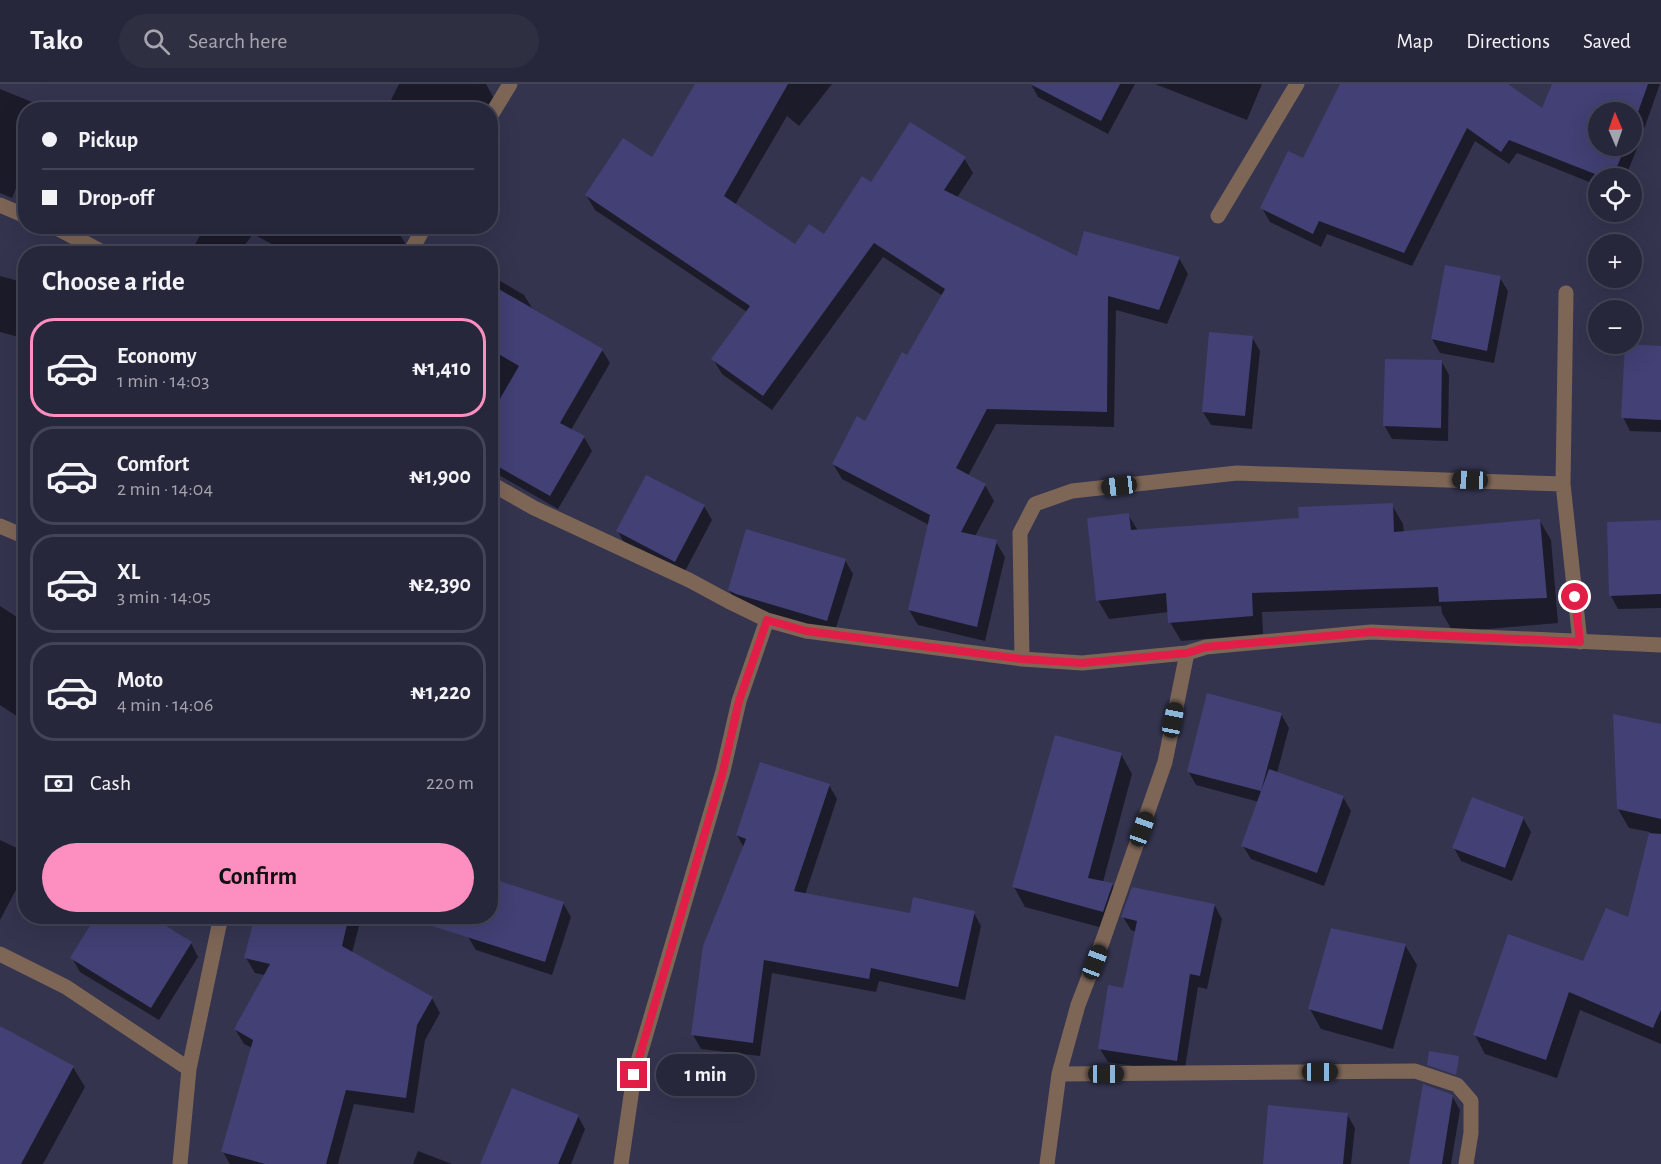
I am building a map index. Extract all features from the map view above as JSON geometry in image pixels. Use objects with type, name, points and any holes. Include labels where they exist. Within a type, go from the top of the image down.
[{"type":"street","points":[[498,104],[510,84]]},
{"type":"street","points":[[1218,216],[1297,84]]},
{"type":"street","points":[[0,205],[18,213]]},
{"type":"street","points":[[68,234],[91,246]]},
{"type":"street","points":[[1566,293],[1563,484],[1580,642]]},
{"type":"street","points":[[1022,659],[1020,533],[1035,504],[1072,491],[1237,473],[1563,484]]},
{"type":"street","points":[[498,488],[534,508],[689,580],[767,620],[806,631],[1022,659],[1082,663],[1187,653],[1206,647],[1371,632],[1661,645]]},
{"type":"street","points":[[0,526],[18,534]]},
{"type":"street","points":[[621,1164],[634,1075],[723,771],[739,701],[767,620]]},
{"type":"street","points":[[1047,1164],[1059,1074],[1078,1005],[1165,762],[1187,653]]},
{"type":"street","points":[[180,1164],[189,1069],[219,924]]},
{"type":"street","points":[[0,954],[66,987],[189,1069]]},
{"type":"street","points":[[1059,1074],[1414,1071],[1457,1084],[1471,1101],[1471,1133],[1466,1164]]},
{"type":"building","points":[[695,84],[788,84],[724,196],[795,244],[809,224],[824,234],[862,176],[871,182],[910,122],[966,157],[944,190],[1077,256],[1084,231],[1180,257],[1159,310],[1108,296],[1107,412],[987,409],[956,468],[986,484],[961,532],[997,540],[977,627],[908,610],[930,515],[832,464],[857,416],[865,421],[902,352],[907,355],[945,289],[874,243],[763,396],[711,359],[750,306],[585,195],[623,138],[652,157]]},
{"type":"building","points":[[1030,84],[1120,84],[1101,121]]},
{"type":"building","points":[[1340,84],[1508,84],[1542,108],[1552,84],[1648,84],[1642,102],[1588,102],[1588,156],[1622,156],[1616,168],[1588,168],[1588,171],[1509,140],[1501,152],[1467,128],[1404,253],[1319,221],[1313,234],[1260,208],[1288,151],[1303,158]]},
{"type":"building","points":[[1445,265],[1501,276],[1487,351],[1431,339]]},
{"type":"building","points":[[498,289],[603,349],[560,423],[585,436],[550,496],[498,467],[498,402],[519,366],[498,354]]},
{"type":"building","points":[[1209,332],[1253,336],[1245,416],[1202,412]]},
{"type":"building","points":[[1642,345],[1661,346],[1661,420],[1621,418],[1624,354],[1642,354]]},
{"type":"building","points":[[1385,359],[1442,360],[1441,428],[1383,426]]},
{"type":"building","points":[[646,475],[705,505],[675,562],[616,531]]},
{"type":"building","points":[[1393,503],[1394,532],[1540,519],[1547,598],[1439,602],[1438,587],[1252,593],[1253,616],[1168,623],[1166,593],[1096,601],[1087,518],[1129,513],[1131,530],[1299,518],[1298,507]]},
{"type":"building","points":[[1661,520],[1661,594],[1609,596],[1607,522]]},
{"type":"building","points":[[746,529],[846,559],[827,621],[728,590]]},
{"type":"building","points":[[1207,693],[1282,713],[1261,791],[1187,772]]},
{"type":"building","points":[[1613,714],[1661,724],[1661,819],[1617,809]]},
{"type":"building","points":[[1055,735],[1122,753],[1088,878],[1113,883],[1103,912],[1012,887]]},
{"type":"building","points":[[760,762],[830,784],[794,891],[910,913],[913,897],[975,911],[958,987],[871,968],[869,979],[764,960],[753,1043],[691,1035],[703,946],[746,839],[736,835]]},
{"type":"building","points":[[1269,769],[1344,796],[1317,873],[1241,846]]},
{"type":"building","points":[[1472,797],[1524,817],[1505,868],[1452,848]]},
{"type":"building","points":[[1649,833],[1661,834],[1661,1010],[1653,1028],[1569,992],[1546,1060],[1473,1035],[1508,934],[1583,961],[1606,908],[1628,917]]},
{"type":"building","points":[[498,881],[564,902],[545,962],[426,924],[498,924]]},
{"type":"building","points":[[1132,887],[1215,904],[1200,976],[1190,974],[1177,1061],[1098,1049],[1108,985],[1123,988],[1137,921],[1121,917]]},
{"type":"building","points":[[91,924],[163,924],[192,942],[151,1008],[70,958]]},
{"type":"building","points":[[253,924],[347,924],[342,946],[433,997],[417,1025],[406,1098],[346,1090],[326,1164],[265,1164],[221,1152],[253,1040],[234,1029],[270,964],[244,958]]},
{"type":"building","points":[[1331,928],[1406,944],[1382,1030],[1308,1009]]},
{"type":"building","points":[[0,1026],[74,1066],[21,1164],[0,1164]]},
{"type":"building","points":[[1429,1051],[1459,1056],[1456,1075],[1427,1065]]},
{"type":"building","points":[[1423,1084],[1453,1095],[1442,1164],[1409,1164]]},
{"type":"building","points":[[512,1088],[579,1115],[558,1164],[480,1164]]},
{"type":"building","points":[[1268,1105],[1348,1113],[1343,1164],[1263,1164]]},
{"type":"route","points":[[634,1075],[723,771],[739,701],[767,620],[806,631],[1022,659],[1082,663],[1187,653],[1206,647],[1371,632],[1580,642],[1575,597]]}]
